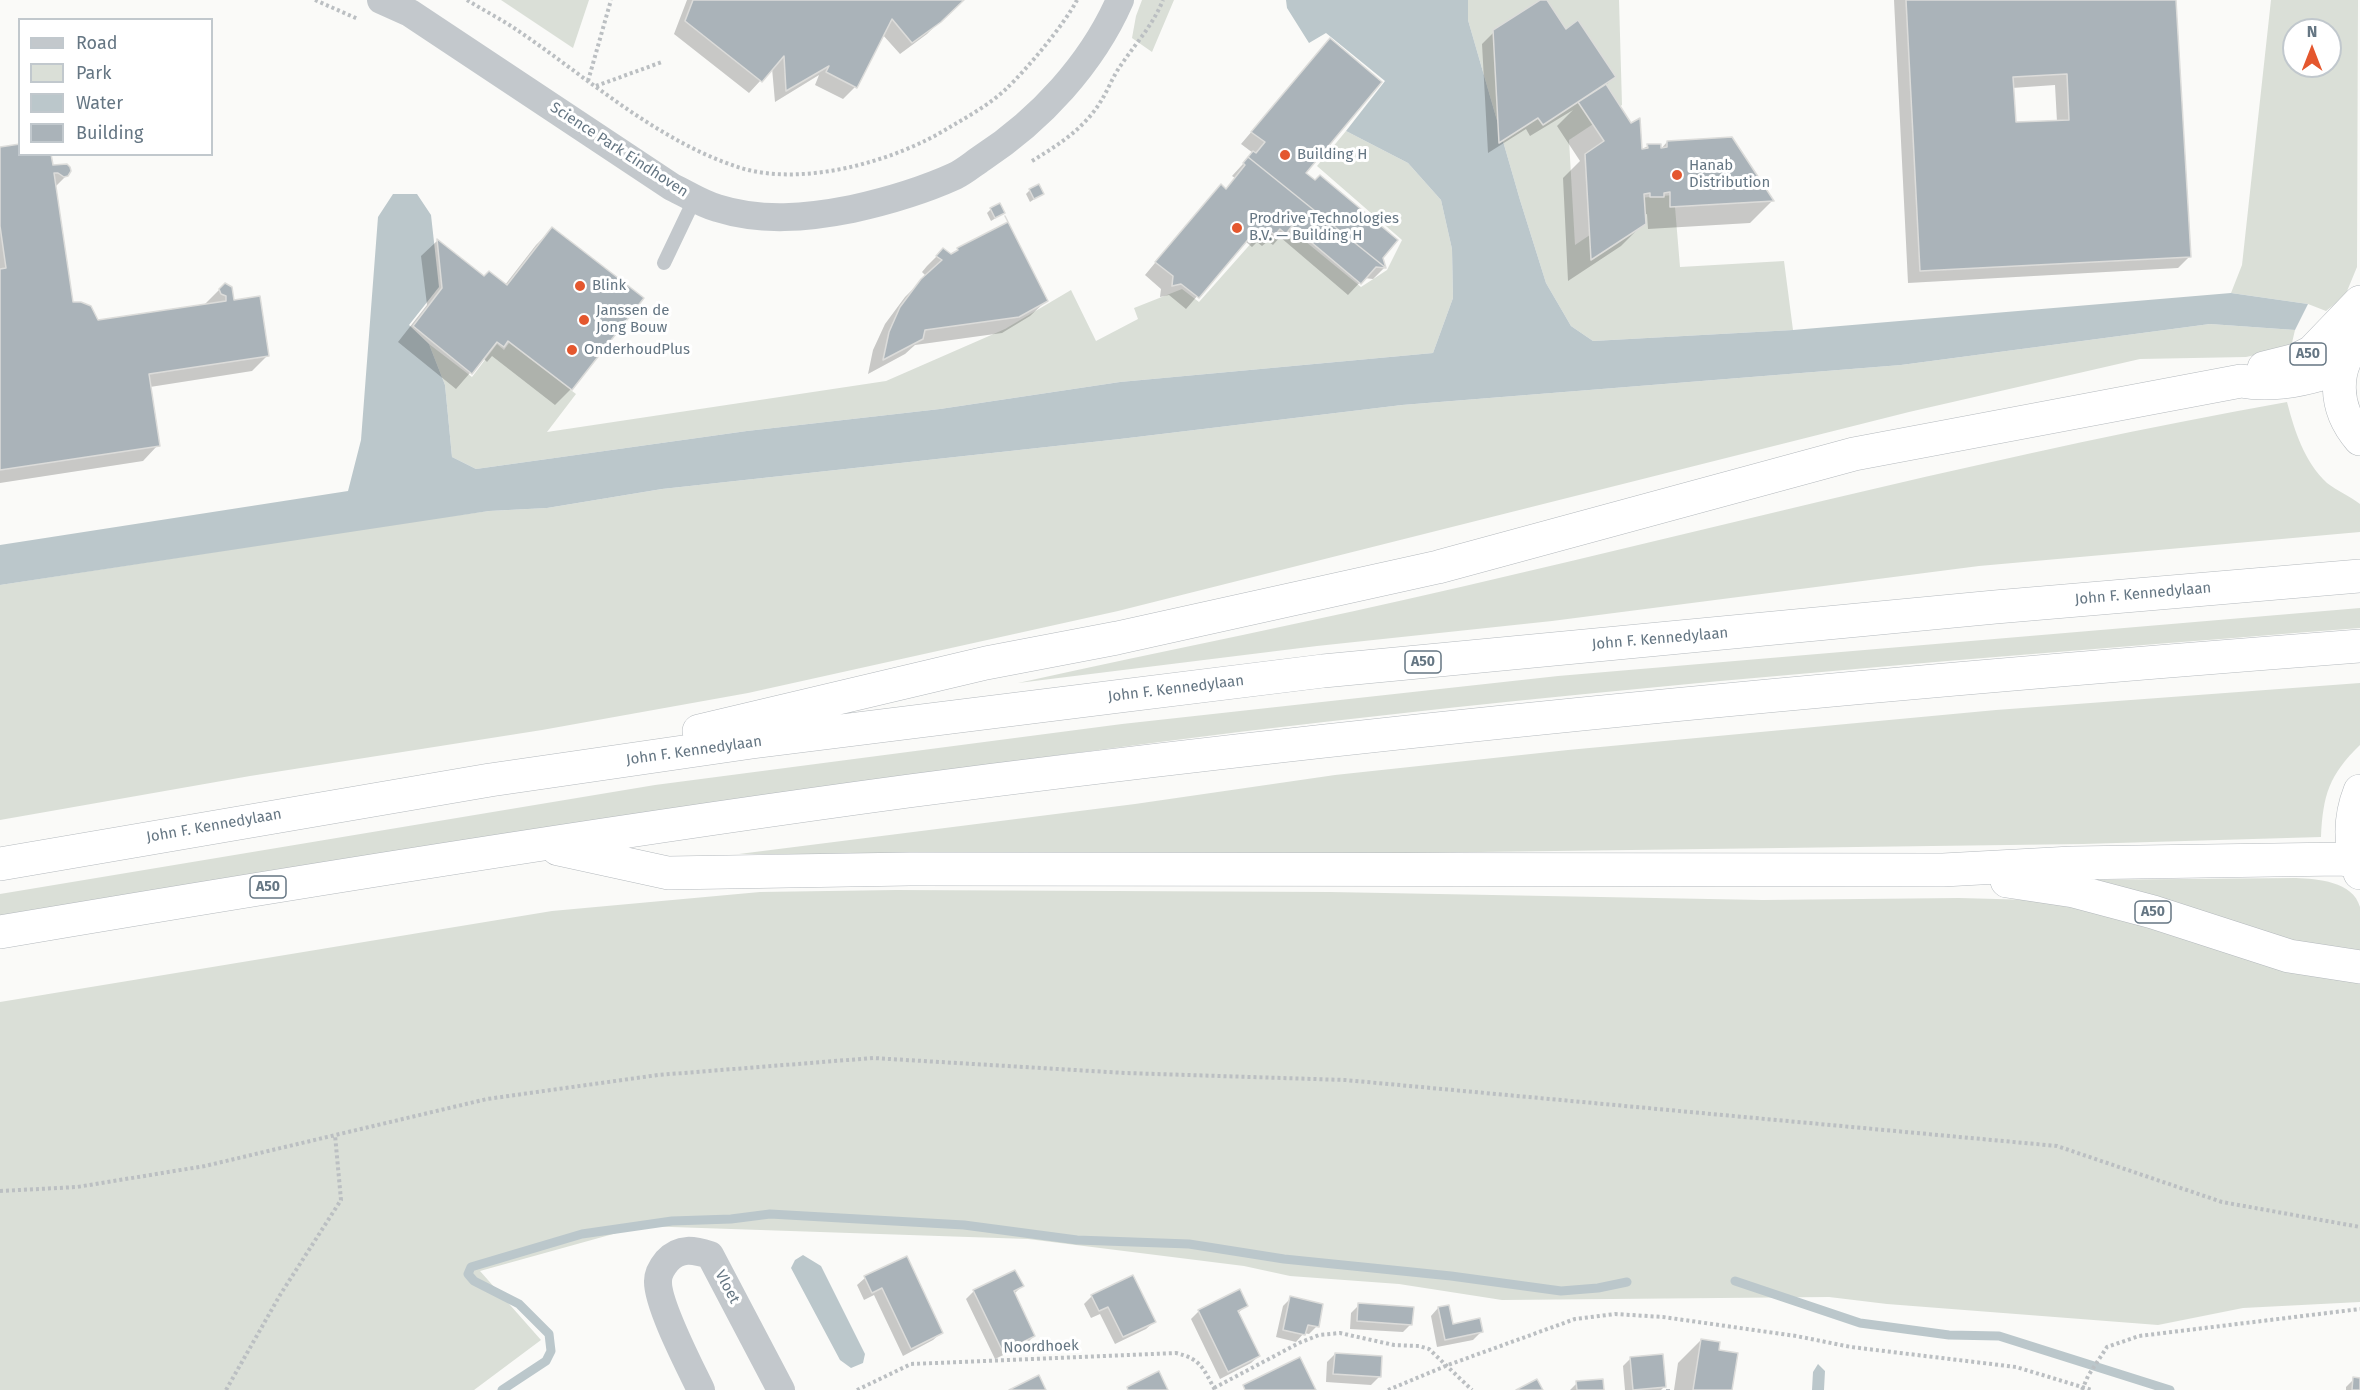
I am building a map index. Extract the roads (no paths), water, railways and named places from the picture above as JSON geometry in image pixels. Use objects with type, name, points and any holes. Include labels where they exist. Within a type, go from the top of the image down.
[{"type":"highway","name":"A50","points":[[490,780],[986,663],[1117,638],[1438,567],[1854,454],[2241,381],[2261,369],[2296,360],[2312,352],[2360,302]]},
{"type":"highway","points":[[2360,339],[2348,353],[2339,382],[2340,404],[2345,417],[2360,439]]},
{"type":"highway","name":"A50","points":[[2241,381],[2264,385],[2322,375],[2342,367]]},
{"type":"highway","name":"John F. Kennedylaan","points":[[0,864],[490,780],[752,742],[1323,671],[1984,608],[2360,576]]},
{"type":"highway","name":"A50","points":[[0,932],[536,844],[910,791],[1314,743],[1807,691],[2360,646]]},
{"type":"highway","points":[[2358,865],[2351,837],[2351,820],[2360,791]]},
{"type":"highway","name":"A50","points":[[536,844],[668,873],[910,869],[1943,870],[2072,863],[2358,865]]},
{"type":"highway","name":"A50","points":[[1943,870],[2074,891],[2153,912],[2289,956],[2360,967]]},
{"type":"street","name":"Science Park Eindhoven","points":[[374,11],[410,13],[672,187],[717,208],[763,217],[803,218],[901,198],[957,175],[1026,126],[1068,82],[1108,27],[1120,0]]},
{"type":"street","name":"Vloet","points":[[701,1390],[668,1317],[657,1282],[661,1267],[673,1255],[690,1249],[710,1255],[781,1390]]},
{"type":"lane","points":[[664,263],[695,198]]},
{"type":"water","points":[[1286,0],[1468,0],[1468,20],[1546,283],[1571,326],[1593,341],[1793,330],[2231,293],[2308,304],[2295,330],[2210,324],[1901,365],[1402,405],[1120,439],[662,489],[547,508],[489,511],[0,585],[0,545],[348,491],[361,440],[378,217],[393,194],[417,194],[431,215],[439,287],[409,325],[429,344],[445,385],[452,457],[476,469],[747,431],[940,409],[1120,382],[1433,353],[1453,298],[1452,249],[1441,200],[1408,163],[1346,131],[1385,81],[1326,33],[1309,43],[1287,8]]},
{"type":"water","points":[[803,1255],[821,1266],[865,1354],[863,1363],[851,1368],[840,1360],[791,1268],[795,1260]]},
{"type":"water","points":[[1818,1364],[1825,1371],[1824,1390],[1812,1390],[1813,1372]]},
{"type":"waterway","points":[[502,1390],[546,1361],[551,1351],[549,1334],[519,1304],[474,1281],[468,1274],[471,1267],[582,1234],[672,1221],[731,1219],[770,1214],[964,1225],[1077,1240],[1189,1244],[1284,1259],[1451,1276],[1561,1291],[1598,1288],[1627,1282]]},
{"type":"waterway","points":[[1735,1281],[1860,1323],[1949,1335],[1999,1336],[2170,1390]]},
{"type":"place","name":"Building H","points":[[1285,155]]},
{"type":"place","name":"Hanab Distribution","points":[[1677,175]]},
{"type":"place","name":"Prodrive Technologies B.V. — Building H","points":[[1237,228]]},
{"type":"place","name":"Blink","points":[[580,286]]},
{"type":"place","name":"Janssen de Jong Bouw","points":[[584,320]]},
{"type":"place","name":"OnderhoudPlus","points":[[572,350]]}]
